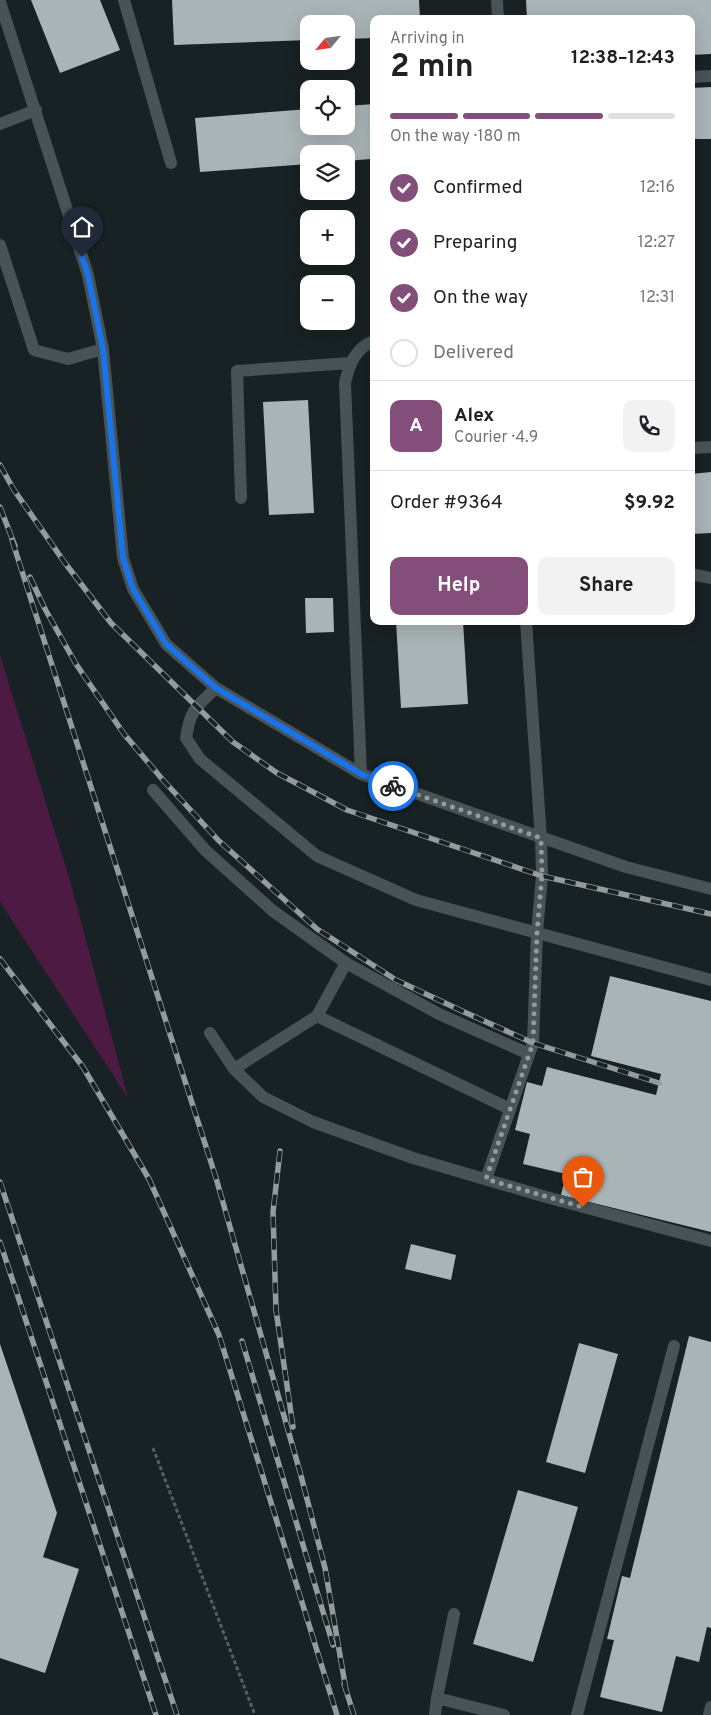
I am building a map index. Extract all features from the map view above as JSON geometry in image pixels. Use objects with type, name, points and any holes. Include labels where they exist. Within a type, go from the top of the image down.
[{"type":"lane","points":[[124,0],[171,163]]},
{"type":"lane","points":[[497,0],[498,15]]},
{"type":"lane","points":[[0,2],[88,275],[103,349],[123,558],[133,589],[166,644],[216,688],[361,774],[626,867],[711,889]]},
{"type":"lane","points":[[695,77],[711,76]]},
{"type":"lane","points":[[0,124],[36,110]]},
{"type":"lane","points":[[0,245],[34,350],[68,359],[103,349]]},
{"type":"lane","points":[[361,774],[345,383],[350,363],[366,344],[370,342]]},
{"type":"lane","points":[[241,498],[237,370],[350,363]]},
{"type":"lane","points":[[695,448],[711,447]]},
{"type":"lane","points":[[695,575],[711,578]]},
{"type":"lane","points":[[486,1179],[533,1043],[537,932],[542,876],[526,625]]},
{"type":"lane","points":[[216,688],[197,706],[188,720],[186,738],[200,759],[317,856],[416,900],[711,980]]},
{"type":"lane","points":[[153,790],[206,850],[266,904],[346,963],[439,1014],[529,1054]]},
{"type":"lane","points":[[234,1069],[317,1016],[346,963]]},
{"type":"lane","points":[[317,1016],[510,1109]]},
{"type":"lane","points":[[210,1033],[234,1069],[263,1097],[314,1122],[413,1158],[546,1197],[711,1241]]},
{"type":"lane","points":[[577,1715],[674,1346]]},
{"type":"lane","points":[[435,1715],[454,1614]]},
{"type":"lane","points":[[437,1698],[504,1715]]},
{"type":"lane","points":[[709,1715],[711,1707]]},
{"type":"path","points":[[153,1448],[255,1715]]},
{"type":"shaded area","points":[[0,655],[71,884],[128,1098],[0,902]]},
{"type":"building","points":[[31,0],[100,0],[120,50],[60,73]]},
{"type":"building","points":[[172,0],[419,0],[420,15],[370,15],[370,38],[355,39],[355,15],[300,15],[300,40],[174,45]]},
{"type":"building","points":[[526,0],[711,0],[711,54],[695,55],[695,15],[527,15]]},
{"type":"building","points":[[711,87],[711,139],[695,139],[695,88]]},
{"type":"building","points":[[370,104],[370,159],[355,160],[355,145],[300,145],[300,165],[200,172],[195,118],[300,110],[300,135],[355,135],[355,105]]},
{"type":"building","points":[[308,400],[314,513],[269,515],[263,402]]},
{"type":"building","points":[[711,472],[711,533],[695,534],[695,474]]},
{"type":"building","points":[[305,598],[333,598],[334,632],[306,633]]},
{"type":"building","points":[[396,625],[463,625],[468,704],[401,708]]},
{"type":"building","points":[[610,976],[711,1001],[711,1232],[561,1195],[566,1174],[523,1164],[530,1134],[515,1130],[527,1082],[542,1086],[547,1067],[656,1095],[661,1074],[591,1056]]},
{"type":"building","points":[[411,1244],[456,1255],[451,1280],[405,1269]]},
{"type":"building","points":[[689,1336],[711,1342],[711,1628],[707,1627],[699,1662],[676,1656],[662,1712],[600,1697],[614,1640],[607,1639],[622,1576],[630,1578]]},
{"type":"building","points":[[579,1343],[618,1354],[585,1473],[546,1462]]},
{"type":"building","points":[[0,1344],[57,1513],[43,1557],[79,1569],[45,1673],[0,1658]]},
{"type":"building","points":[[518,1490],[578,1507],[533,1662],[473,1644]]},
{"type":"railway","points":[[0,465],[14,490],[65,563],[111,623],[233,742],[277,773],[347,810],[542,876],[711,914]]},
{"type":"railway","points":[[0,507],[15,546]]},
{"type":"railway","points":[[12,540],[216,1178],[300,1472],[325,1568],[346,1690]]},
{"type":"railway","points":[[30,577],[45,609],[76,664],[124,734],[218,840],[317,929],[396,980],[533,1043],[659,1083]]},
{"type":"railway","points":[[0,959],[83,1067],[149,1179],[219,1335],[337,1715]]},
{"type":"railway","points":[[280,1151],[273,1212],[276,1310],[293,1427]]},
{"type":"railway","points":[[0,1182],[177,1715]]},
{"type":"railway","points":[[0,1242],[156,1715]]},
{"type":"railway","points":[[242,1341],[333,1645]]},
{"type":"railway","points":[[344,1684],[354,1715]]},
{"type":"way so far","points":[[393,786],[541,838],[542,876],[537,932],[533,1043],[486,1179],[583,1207]]},
{"type":"route","points":[[82,257],[88,275],[103,349],[123,558],[133,589],[166,644],[216,688],[361,774],[393,786]]}]
